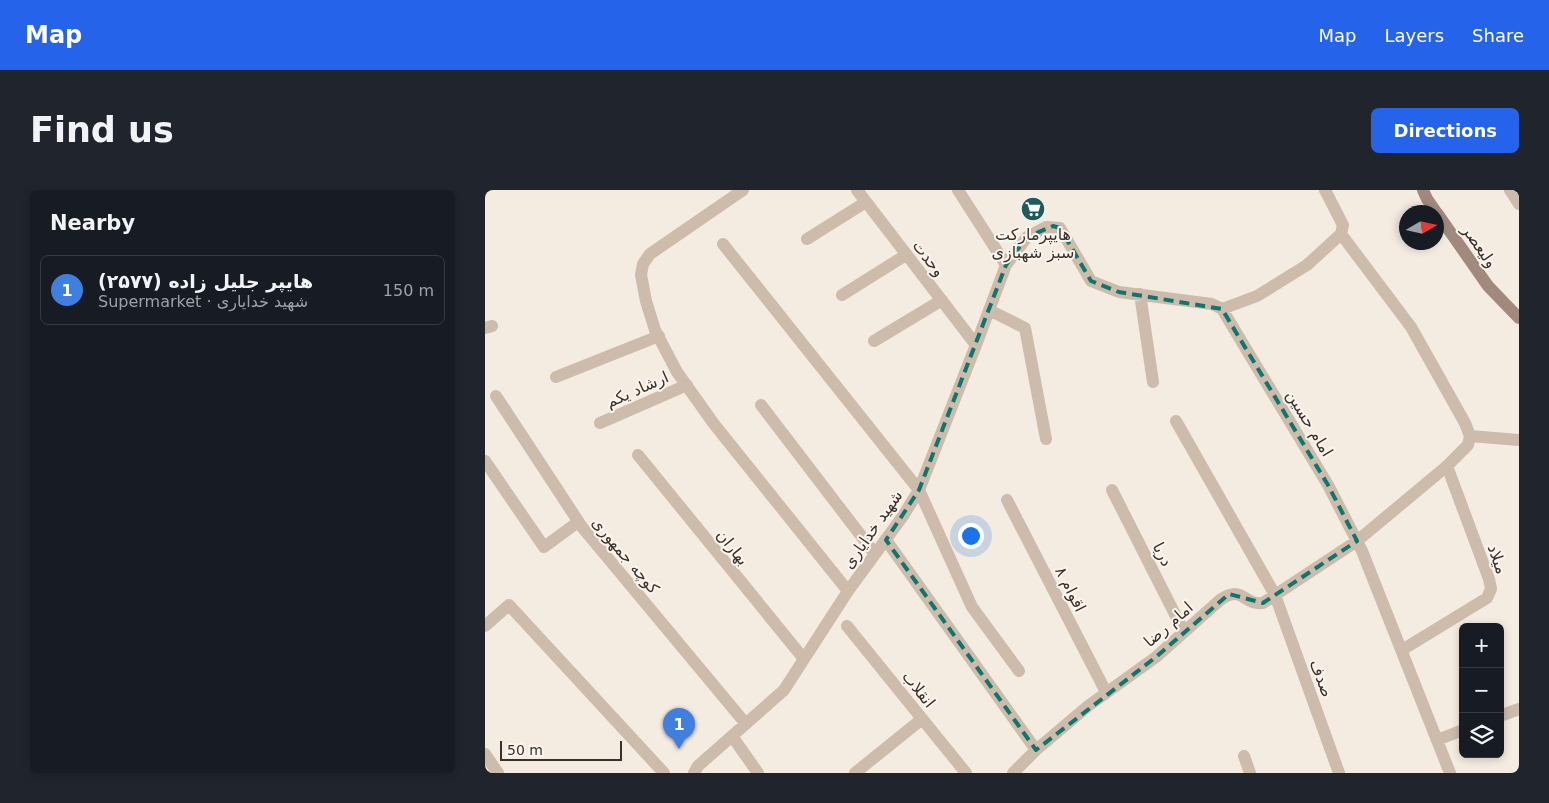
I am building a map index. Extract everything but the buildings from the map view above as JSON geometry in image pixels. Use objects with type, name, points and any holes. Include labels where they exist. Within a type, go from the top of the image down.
[{"type":"street","points":[[743,190],[650,254],[643,264],[641,275],[646,301],[659,336],[677,372],[753,475],[848,591]]},
{"type":"street","name":"وحدت","points":[[857,190],[976,345]]},
{"type":"street","points":[[958,190],[1006,264]]},
{"type":"street","points":[[1153,382],[1140,294],[1212,304],[1222,309],[1257,296],[1307,265],[1341,234],[1343,225],[1325,190]]},
{"type":"street","name":"ولیعصر","points":[[1423,190],[1431,205]]},
{"type":"street","points":[[1510,190],[1519,204]]},
{"type":"street","points":[[807,239],[866,202]]},
{"type":"street","name":"ولیعصر","points":[[1444,224],[1487,286],[1519,318]]},
{"type":"street","name":"شهید خدایاری","points":[[694,773],[698,766],[784,690],[848,591],[903,516],[919,490],[1006,264],[1027,238],[1046,227],[1060,228],[1091,281],[1119,292],[1140,294]]},
{"type":"street","points":[[1341,234],[1411,327],[1465,422],[1470,436],[1519,440]]},
{"type":"street","points":[[723,244],[919,490],[972,607],[1019,671]]},
{"type":"street","points":[[842,295],[906,255]]},
{"type":"street","points":[[874,341],[942,300]]},
{"type":"street","name":"امام حسین","points":[[1222,309],[1328,485],[1357,541],[1450,773]]},
{"type":"street","points":[[989,310],[1025,328],[1046,439]]},
{"type":"street","points":[[555,377],[659,336]]},
{"type":"street","name":"ارشاد یکم","points":[[600,423],[687,385]]},
{"type":"street","name":"کوچه جمهوری","points":[[496,396],[578,522],[746,724]]},
{"type":"street","points":[[761,405],[875,554]]},
{"type":"street","name":"صدف","points":[[1176,421],[1275,595],[1339,773]]},
{"type":"street","name":"امام رضا","points":[[1013,773],[1036,750],[1088,706],[1156,657],[1229,594],[1236,592],[1255,604],[1263,603],[1357,541],[1447,466],[1468,445],[1470,436]]},
{"type":"street","name":"بهاران","points":[[638,455],[804,659]]},
{"type":"street","points":[[485,460],[544,547],[578,522]]},
{"type":"street","name":"میلاد","points":[[1402,650],[1487,598],[1491,589],[1447,466]]},
{"type":"street","name":"دریا","points":[[1112,490],[1184,632]]},
{"type":"street","name":"اقوام ۸","points":[[1007,500],[1106,692]]},
{"type":"street","points":[[886,540],[1036,750]]},
{"type":"street","points":[[485,626],[509,605],[664,773]]},
{"type":"street","name":"انقلاب","points":[[847,626],[966,773]]},
{"type":"street","points":[[1504,715],[1519,709]]},
{"type":"street","points":[[855,773],[922,719]]},
{"type":"street","points":[[1437,740],[1459,732]]},
{"type":"street","points":[[732,736],[758,773]]},
{"type":"street","points":[[485,754],[498,773]]},
{"type":"street","points":[[1244,756],[1250,773]]},
{"type":"highlighted area","points":[[1053,226],[1060,228],[1091,281],[1119,292],[1222,309],[1328,485],[1357,541],[1263,603],[1229,594],[1156,657],[1036,750],[886,540],[919,490],[1006,265],[1027,237]]},
{"type":"place","name":"هایپرمارکت سبز شهبازی","points":[[1033,209]]},
{"type":"place","name":"هایپر جلیل زاده (۲۵۷۷)","points":[[679,749]]}]
